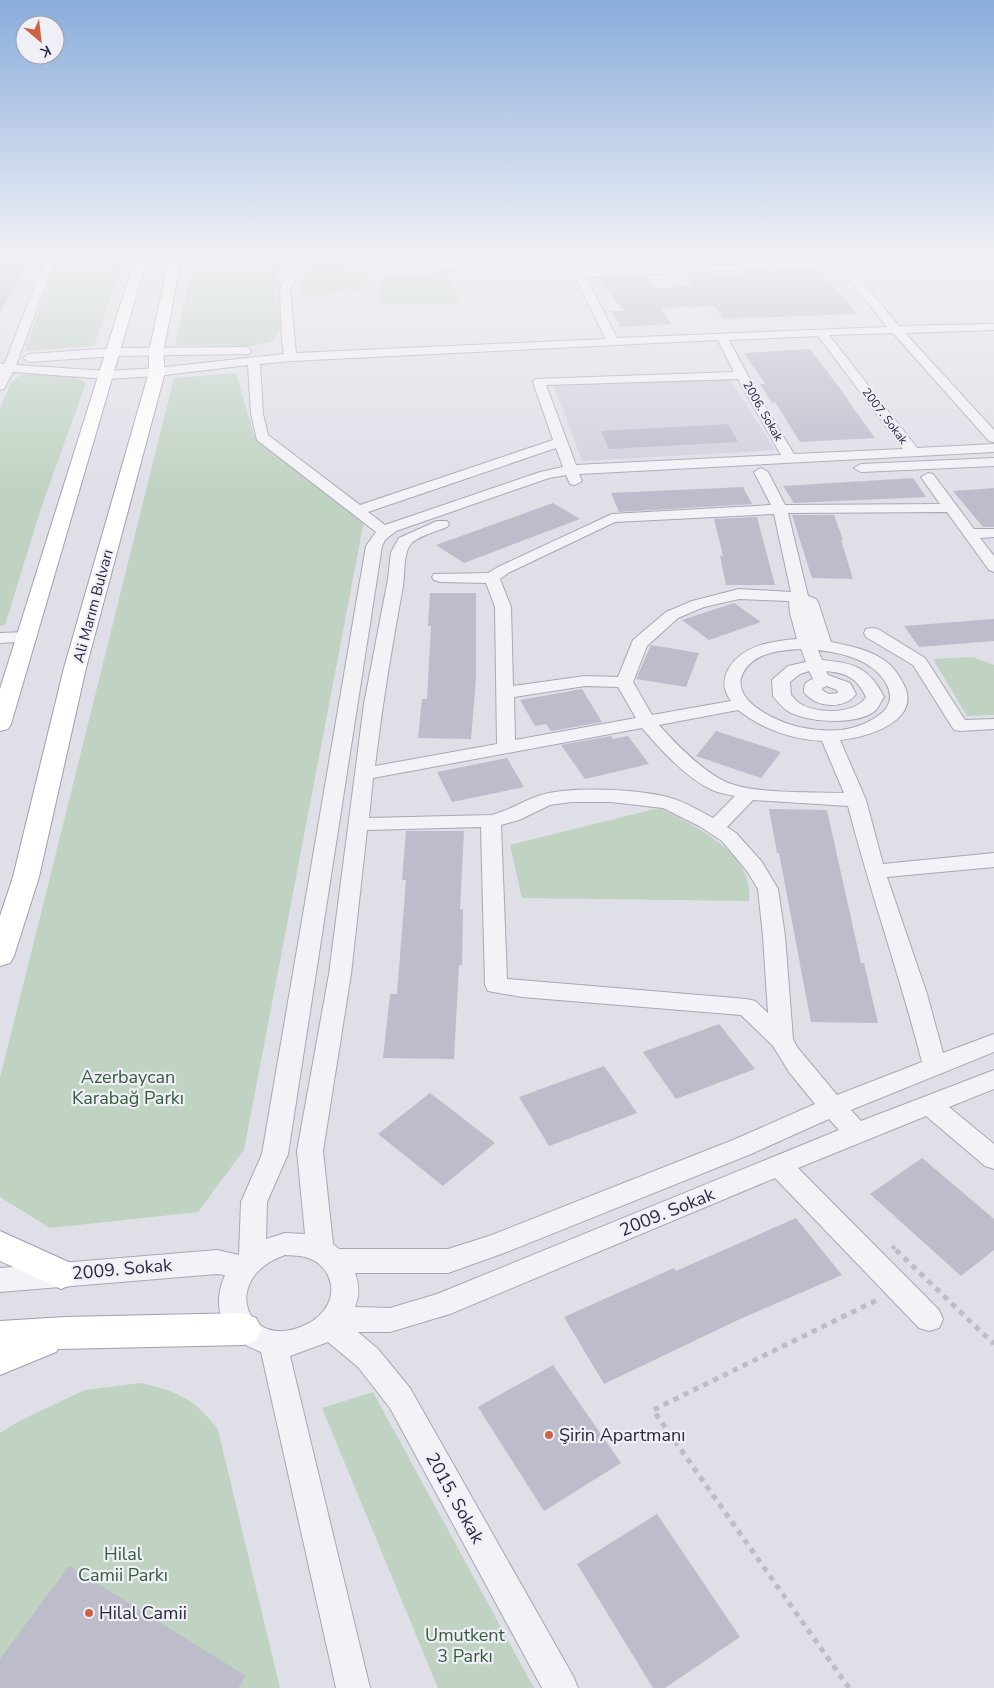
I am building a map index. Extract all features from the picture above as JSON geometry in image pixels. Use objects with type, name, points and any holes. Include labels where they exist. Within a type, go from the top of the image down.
[{"type":"main road","points":[[0,724],[119,334]]},
{"type":"main road","name":"Ali Marım Bulvarı","points":[[0,956],[26,877],[76,668],[157,362],[162,334]]},
{"type":"main road","points":[[0,1245],[61,1274]]},
{"type":"main road","points":[[0,1359],[62,1333]]},
{"type":"main road","points":[[0,1337],[62,1333],[258,1336]]},
{"type":"street","points":[[0,386],[5,364],[18,334]]},
{"type":"street","points":[[286,334],[286,345],[291,357]]},
{"type":"street","points":[[609,334],[613,342]]},
{"type":"street","points":[[5,364],[114,352],[157,362],[254,361],[291,357],[786,334]]},
{"type":"street","name":"2007. Sokak","points":[[822,334],[913,452]]},
{"type":"street","points":[[899,334],[994,438]]},
{"type":"street","name":"2006. Sokak","points":[[722,337],[790,458]]},
{"type":"street","points":[[5,364],[107,375],[157,362],[260,351],[291,357]]},
{"type":"street","points":[[254,361],[257,414],[262,438],[385,532]]},
{"type":"street","points":[[573,475],[539,382],[742,375]]},
{"type":"street","points":[[357,510],[560,442]]},
{"type":"street","points":[[328,1254],[310,1151],[340,974],[373,704],[396,579],[399,552],[404,541],[438,526],[543,488],[573,475],[790,458],[994,448]]},
{"type":"street","points":[[248,1264],[254,1202],[275,1154],[375,541],[385,532],[402,524],[545,475],[761,472],[994,462]]},
{"type":"street","points":[[761,472],[780,509],[801,598]]},
{"type":"street","points":[[928,477],[994,567]]},
{"type":"street","points":[[440,577],[492,578],[503,570],[612,518],[780,509],[952,508]]},
{"type":"street","points":[[970,534],[994,533]]},
{"type":"street","points":[[492,578],[503,607],[506,747]]},
{"type":"street","points":[[624,682],[639,644],[672,615],[698,604],[739,594],[801,598],[810,602],[819,673]]},
{"type":"street","points":[[872,633],[919,662],[960,726],[994,724]]},
{"type":"street","points":[[0,638],[27,636]]},
{"type":"street","points":[[783,644],[815,644],[849,651],[869,659],[884,670],[895,682],[899,695],[897,708],[888,719],[853,734],[829,736],[788,730],[754,714],[742,704],[734,692],[732,679],[737,667],[748,657],[764,649],[783,644]]},
{"type":"street","points":[[819,673],[794,670],[784,676],[781,680],[780,689],[785,698],[795,707],[817,716],[851,716],[870,706],[874,697],[871,686],[862,677],[847,670],[830,666],[819,673],[813,685],[813,692],[821,698],[834,700],[851,716],[866,730]]},
{"type":"street","points":[[505,693],[585,681],[624,682]]},
{"type":"street","points":[[624,682],[646,721],[665,743],[698,772],[719,786],[748,794],[856,800]]},
{"type":"street","points":[[364,774],[742,704]]},
{"type":"street","points":[[829,736],[856,800],[876,870],[916,994],[935,1066]]},
{"type":"street","points":[[714,828],[748,794]]},
{"type":"street","points":[[358,824],[491,821],[512,816],[545,800],[571,796],[611,796],[667,802],[729,837],[755,867],[768,889],[774,936],[781,1040]]},
{"type":"street","points":[[491,821],[496,985],[522,989],[747,1007],[781,1040],[788,1054],[857,1133]]},
{"type":"street","points":[[876,870],[994,860]]},
{"type":"street","name":"2009. Sokak","points":[[328,1254],[378,1262],[448,1260],[495,1245],[742,1147],[833,1107],[994,1043]]},
{"type":"street","name":"2009. Sokak","points":[[332,1322],[390,1320],[440,1305],[857,1133],[994,1079]]},
{"type":"street","points":[[929,1104],[994,1160]]},
{"type":"street","points":[[742,1147],[771,1169],[900,1289],[929,1319]]},
{"type":"street","points":[[285,1244],[303,1244],[328,1254],[342,1271],[346,1284],[345,1299],[332,1322],[322,1332],[303,1340],[283,1344],[258,1336],[235,1315],[232,1300],[235,1283],[248,1264],[267,1250],[285,1244]]},
{"type":"street","name":"2009. Sokak","points":[[0,1280],[217,1262],[248,1264]]},
{"type":"street","name":"2015. Sokak","points":[[332,1322],[368,1358],[400,1398],[561,1688]]},
{"type":"street","points":[[258,1336],[353,1688]]},
{"type":"path","points":[[849,1688],[653,1410],[900,1289]]},
{"type":"shaded area","points":[[730,379],[775,450],[582,461],[554,386]]},
{"type":"green space","points":[[31,334],[98,334],[94,346],[25,351]]},
{"type":"green space","points":[[177,334],[277,334],[273,341],[253,346],[175,345]]},
{"type":"green space","points":[[43,373],[73,376],[86,383],[42,505],[5,625],[0,626],[0,408],[14,380],[24,375]]},
{"type":"green space","name":"Azerbaycan Karabağ Parkı","points":[[236,373],[254,435],[364,521],[244,1150],[198,1212],[50,1228],[0,1197],[0,1078],[174,378]]},
{"type":"green space","points":[[973,657],[994,665],[994,715],[967,716],[933,659]]},
{"type":"green space","points":[[659,808],[705,833],[733,855],[743,869],[749,884],[749,901],[522,898],[510,845]]},
{"type":"green space","name":"Hilal Camii Parkı","points":[[140,1383],[165,1389],[185,1398],[210,1419],[218,1430],[280,1688],[0,1688],[0,1433],[19,1421],[85,1390]]},
{"type":"green space","name":"Umutkent 3 Parkı","points":[[373,1392],[534,1688],[438,1688],[322,1408]]},
{"type":"building","points":[[810,349],[875,438],[800,442],[775,402],[772,403],[760,384],[765,384],[744,353]]},
{"type":"building","points":[[728,424],[738,442],[609,449],[601,431]]},
{"type":"building","points":[[913,478],[926,497],[794,503],[783,486]]},
{"type":"building","points":[[743,487],[752,504],[619,512],[611,493]]},
{"type":"building","points":[[994,488],[994,527],[983,527],[953,491]]},
{"type":"building","points":[[553,503],[580,519],[464,563],[436,545]]},
{"type":"building","points":[[792,515],[834,515],[843,540],[841,540],[853,579],[812,578]]},
{"type":"building","points":[[757,517],[775,585],[726,585],[720,556],[723,556],[714,519]]},
{"type":"building","points":[[430,593],[476,593],[476,679],[471,739],[418,738],[422,699],[427,699],[431,626],[428,626]]},
{"type":"building","points":[[734,603],[761,622],[709,640],[682,620]]},
{"type":"building","points":[[994,619],[994,641],[919,647],[904,626]]},
{"type":"building","points":[[651,645],[699,653],[686,687],[636,679]]},
{"type":"building","points":[[582,689],[602,722],[551,731],[546,724],[535,726],[520,700]]},
{"type":"building","points":[[716,731],[781,752],[761,778],[696,756]]},
{"type":"building","points":[[611,736],[613,739],[628,736],[649,764],[585,779],[561,745]]},
{"type":"building","points":[[507,758],[524,787],[452,802],[437,772]]},
{"type":"building","points":[[769,809],[827,810],[861,963],[864,963],[878,1023],[811,1022]]},
{"type":"building","points":[[406,831],[464,831],[460,909],[463,909],[462,965],[459,965],[454,1059],[383,1058],[390,994],[397,994],[406,880],[402,880]]},
{"type":"building","points":[[719,1024],[755,1069],[676,1099],[643,1052]]},
{"type":"building","points":[[604,1066],[637,1113],[549,1146],[519,1097]]},
{"type":"building","points":[[430,1093],[495,1143],[443,1186],[378,1134]]},
{"type":"building","points":[[922,1158],[994,1219],[994,1250],[961,1276],[870,1194]]},
{"type":"building","points":[[796,1218],[842,1275],[740,1319],[604,1384],[564,1317],[674,1268],[676,1271]]},
{"type":"building","name":"Şirin Apartmanı","points":[[553,1365],[621,1463],[544,1511],[478,1407]]},
{"type":"building","points":[[657,1514],[740,1637],[665,1688],[653,1688],[577,1564]]},
{"type":"building","name":"Hilal Camii","points":[[69,1566],[246,1676],[238,1688],[0,1688],[0,1659]]},
{"type":"place","name":"Şirin Apartmanı","points":[[549,1435]]},
{"type":"place","name":"Hilal Camii","points":[[89,1613]]}]
